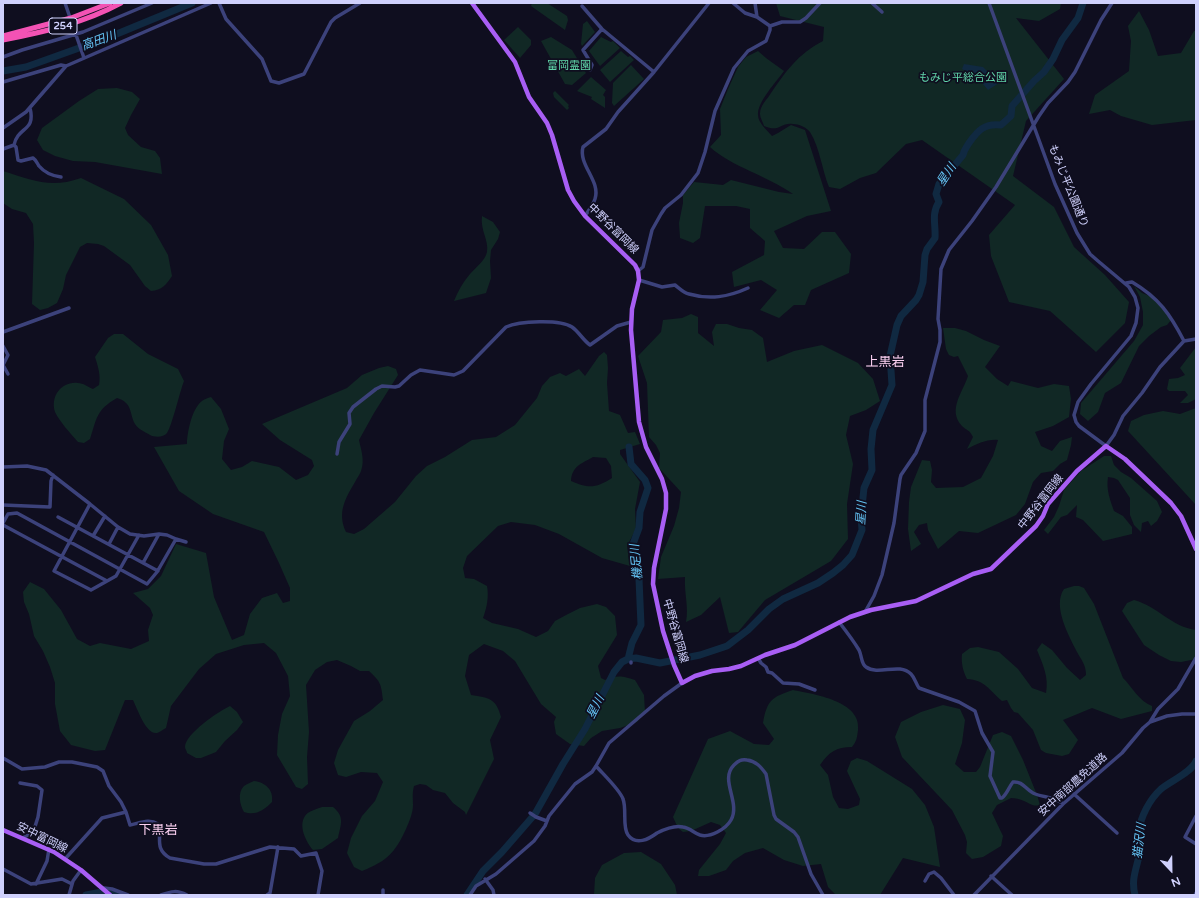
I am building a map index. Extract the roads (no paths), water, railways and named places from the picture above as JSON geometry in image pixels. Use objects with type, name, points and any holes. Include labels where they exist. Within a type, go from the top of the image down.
[{"type":"highway","name":"254","points":[[3,36],[72,21],[103,4],[110,3]]},
{"type":"highway","name":"254","points":[[3,40],[99,14],[121,3]]},
{"type":"main road","name":"中野谷富岡線","points":[[472,3],[515,62],[529,97],[547,123],[568,190],[578,207],[585,216],[627,256],[638,271],[639,280],[633,304],[631,322],[638,422],[646,447],[662,480],[666,493],[666,509],[654,568],[653,584],[663,631],[682,683],[707,672],[736,668],[758,658],[790,647],[839,622],[864,612],[916,601],[974,574],[991,569],[1036,526],[1043,516],[1048,504],[1081,467],[1106,446]]},
{"type":"main road","points":[[1106,446],[1124,459],[1171,503],[1181,516],[1196,549]]},
{"type":"main road","name":"安中富岡線","points":[[3,830],[49,850],[65,859],[81,870],[110,895]]},
{"type":"street","points":[[65,3],[84,57]]},
{"type":"street","points":[[3,57],[76,34],[152,3]]},
{"type":"street","points":[[3,128],[20,117],[30,108],[66,66],[211,3]]},
{"type":"street","points":[[219,3],[226,19],[262,59],[271,81],[279,83],[304,74],[331,22],[360,3]]},
{"type":"street","points":[[585,216],[595,200],[596,191],[582,155],[583,147],[606,129],[618,112],[654,72],[710,3]]},
{"type":"street","points":[[733,3],[745,13],[757,17],[770,26]]},
{"type":"street","points":[[755,3],[757,17]]},
{"type":"street","points":[[770,26],[782,22],[800,22],[806,18],[820,3]]},
{"type":"street","points":[[872,3],[882,12]]},
{"type":"street","name":"もみじ平公園通り","points":[[989,3],[1055,184],[1077,233],[1094,258],[1126,283],[1132,290],[1138,308],[1134,330],[1131,336],[1087,390],[1075,408],[1075,419],[1079,426],[1106,446]]},
{"type":"street","points":[[864,612],[874,596],[882,575],[895,517],[900,479],[916,453],[925,431],[925,400],[940,342],[938,319],[941,269],[948,250],[972,221],[996,187],[1034,123],[1048,103],[1068,82],[1075,72],[1101,20],[1112,3]]},
{"type":"street","points":[[582,6],[602,29],[654,72]]},
{"type":"street","points":[[638,271],[643,267],[652,230],[661,214],[665,208],[686,189],[698,173],[715,111],[734,68],[748,51],[766,41],[770,26]]},
{"type":"street","points":[[590,70],[592,65],[582,50],[602,29]]},
{"type":"street","points":[[3,82],[61,65],[66,66]]},
{"type":"street","points":[[30,108],[32,114],[30,123],[16,137],[14,145],[16,147],[18,160],[23,162],[33,158],[44,170],[55,176],[61,177]]},
{"type":"street","points":[[3,149],[14,145]]},
{"type":"street","points":[[639,280],[662,287],[675,285],[688,294],[712,297],[731,296],[748,288]]},
{"type":"street","points":[[1126,283],[1132,282],[1157,300],[1172,319],[1184,341]]},
{"type":"street","points":[[3,332],[69,308]]},
{"type":"street","points":[[337,454],[339,442],[350,424],[349,413],[353,407],[371,392],[382,386],[399,386],[411,375],[420,370],[454,375],[458,374],[463,371],[506,327],[513,324],[538,321],[570,326],[585,342],[590,345],[620,324],[631,322]]},
{"type":"street","points":[[1106,446],[1114,435],[1124,416],[1160,367],[1184,341],[1196,338]]},
{"type":"street","points":[[3,346],[8,355],[3,364],[8,374]]},
{"type":"street","points":[[3,467],[27,466],[46,470],[118,527],[130,534],[167,535],[186,542]]},
{"type":"street","points":[[3,505],[50,507],[51,481],[53,475]]},
{"type":"street","points":[[90,504],[54,571],[91,590],[116,576],[139,535]]},
{"type":"street","points":[[107,581],[3,524],[8,514],[17,513],[147,584],[158,571],[176,539]]},
{"type":"street","points":[[93,536],[105,516]]},
{"type":"street","points":[[58,517],[158,571]]},
{"type":"street","points":[[108,544],[118,527]]},
{"type":"street","points":[[144,563],[159,534]]},
{"type":"street","points":[[839,622],[860,652],[864,665],[867,668],[875,670],[897,669],[908,672],[912,674],[919,688],[959,702],[974,711],[982,733],[993,752],[990,776],[1000,798],[1004,797],[1013,782],[1016,781],[1034,794],[1054,798],[1063,804]]},
{"type":"street","points":[[758,658],[766,667],[768,672],[772,673],[783,683],[799,684],[815,690]]},
{"type":"street","points":[[1150,722],[1158,710],[1178,689],[1196,658]]},
{"type":"street","points":[[470,895],[476,886],[496,874],[534,841],[541,833],[555,808],[575,784],[592,772],[609,742],[664,696],[682,683]]},
{"type":"street","name":"安中南部農免道路","points":[[974,895],[1063,804],[1122,753],[1150,722],[1167,716],[1196,714]]},
{"type":"street","points":[[3,758],[22,769],[45,767],[59,762],[72,762],[97,767],[103,771],[110,786],[121,802],[130,825],[147,821],[154,821],[158,824],[160,830],[159,845],[165,855],[170,858],[209,865],[270,847],[294,849],[301,856],[316,853],[318,855],[322,871],[318,895]]},
{"type":"street","points":[[596,766],[623,798],[626,830],[628,835],[632,839],[641,841],[648,840],[658,833],[675,827],[688,828],[703,836],[719,831],[731,820],[733,813],[733,803],[728,773],[738,760],[751,760],[762,768],[766,774],[774,815],[776,819],[794,832],[798,837],[806,861],[823,895]]},
{"type":"street","points":[[20,783],[37,786],[42,790],[38,817],[33,833],[22,838]]},
{"type":"street","points":[[1074,794],[1117,833]]},
{"type":"street","points":[[65,859],[102,818],[126,812]]},
{"type":"street","points":[[530,813],[547,821]]},
{"type":"street","points":[[1196,816],[1185,837],[1196,844]]},
{"type":"street","points":[[267,895],[270,893],[278,847]]},
{"type":"street","points":[[36,884],[47,861],[49,850]]},
{"type":"street","points":[[3,869],[31,884],[62,879],[72,884]]},
{"type":"street","points":[[69,895],[72,884],[81,870]]},
{"type":"street","points":[[925,881],[929,874],[934,872],[941,878],[954,895]]},
{"type":"street","points":[[991,876],[1012,895]]},
{"type":"street","points":[[485,880],[493,890],[494,895]]},
{"type":"street","points":[[104,889],[112,889],[128,895]]},
{"type":"street","points":[[383,890],[383,895]]},
{"type":"street","points":[[161,895],[173,891],[180,891],[187,895]]},
{"type":"water","points":[[964,64],[983,67],[999,83],[988,90],[978,78],[962,69]]},
{"type":"waterway","name":"高田川","points":[[3,71],[26,67],[107,38],[192,3]]},
{"type":"waterway","name":"星川","points":[[467,895],[483,871],[502,852],[535,814],[563,764],[585,729],[614,672],[622,662],[628,659],[636,658],[660,663],[700,655],[727,646],[748,630],[769,609],[783,599],[818,583],[843,565],[852,555],[862,530],[861,516],[864,488],[872,470],[871,449],[873,430],[892,385],[890,356],[897,325],[901,316],[916,300],[923,282],[925,255],[927,249],[935,238],[934,215],[939,202],[936,194],[939,184],[963,155],[969,143],[982,128],[991,125],[1001,125],[1011,116],[1012,106],[1044,72],[1053,59],[1062,40],[1078,18],[1083,3]]},
{"type":"waterway","name":"機足川","points":[[628,659],[632,643],[641,625],[639,579],[633,544],[639,528],[640,512],[648,488],[645,480],[631,464],[629,447]]},
{"type":"waterway","name":"猫沢川","points":[[1135,895],[1134,880],[1140,853],[1139,835],[1141,820],[1149,803],[1157,793],[1165,786],[1186,773],[1196,761]]},
{"type":"waterway","name":"星川","points":[[86,895],[102,892],[119,895]]},
{"type":"district","name":"上黒岩","points":[[885,363]]},
{"type":"district","name":"下黒岩","points":[[158,831]]},
{"type":"park label","name":"富岡霊園","points":[[569,66]]},
{"type":"park label","name":"もみじ平総合公園","points":[[963,78]]}]
